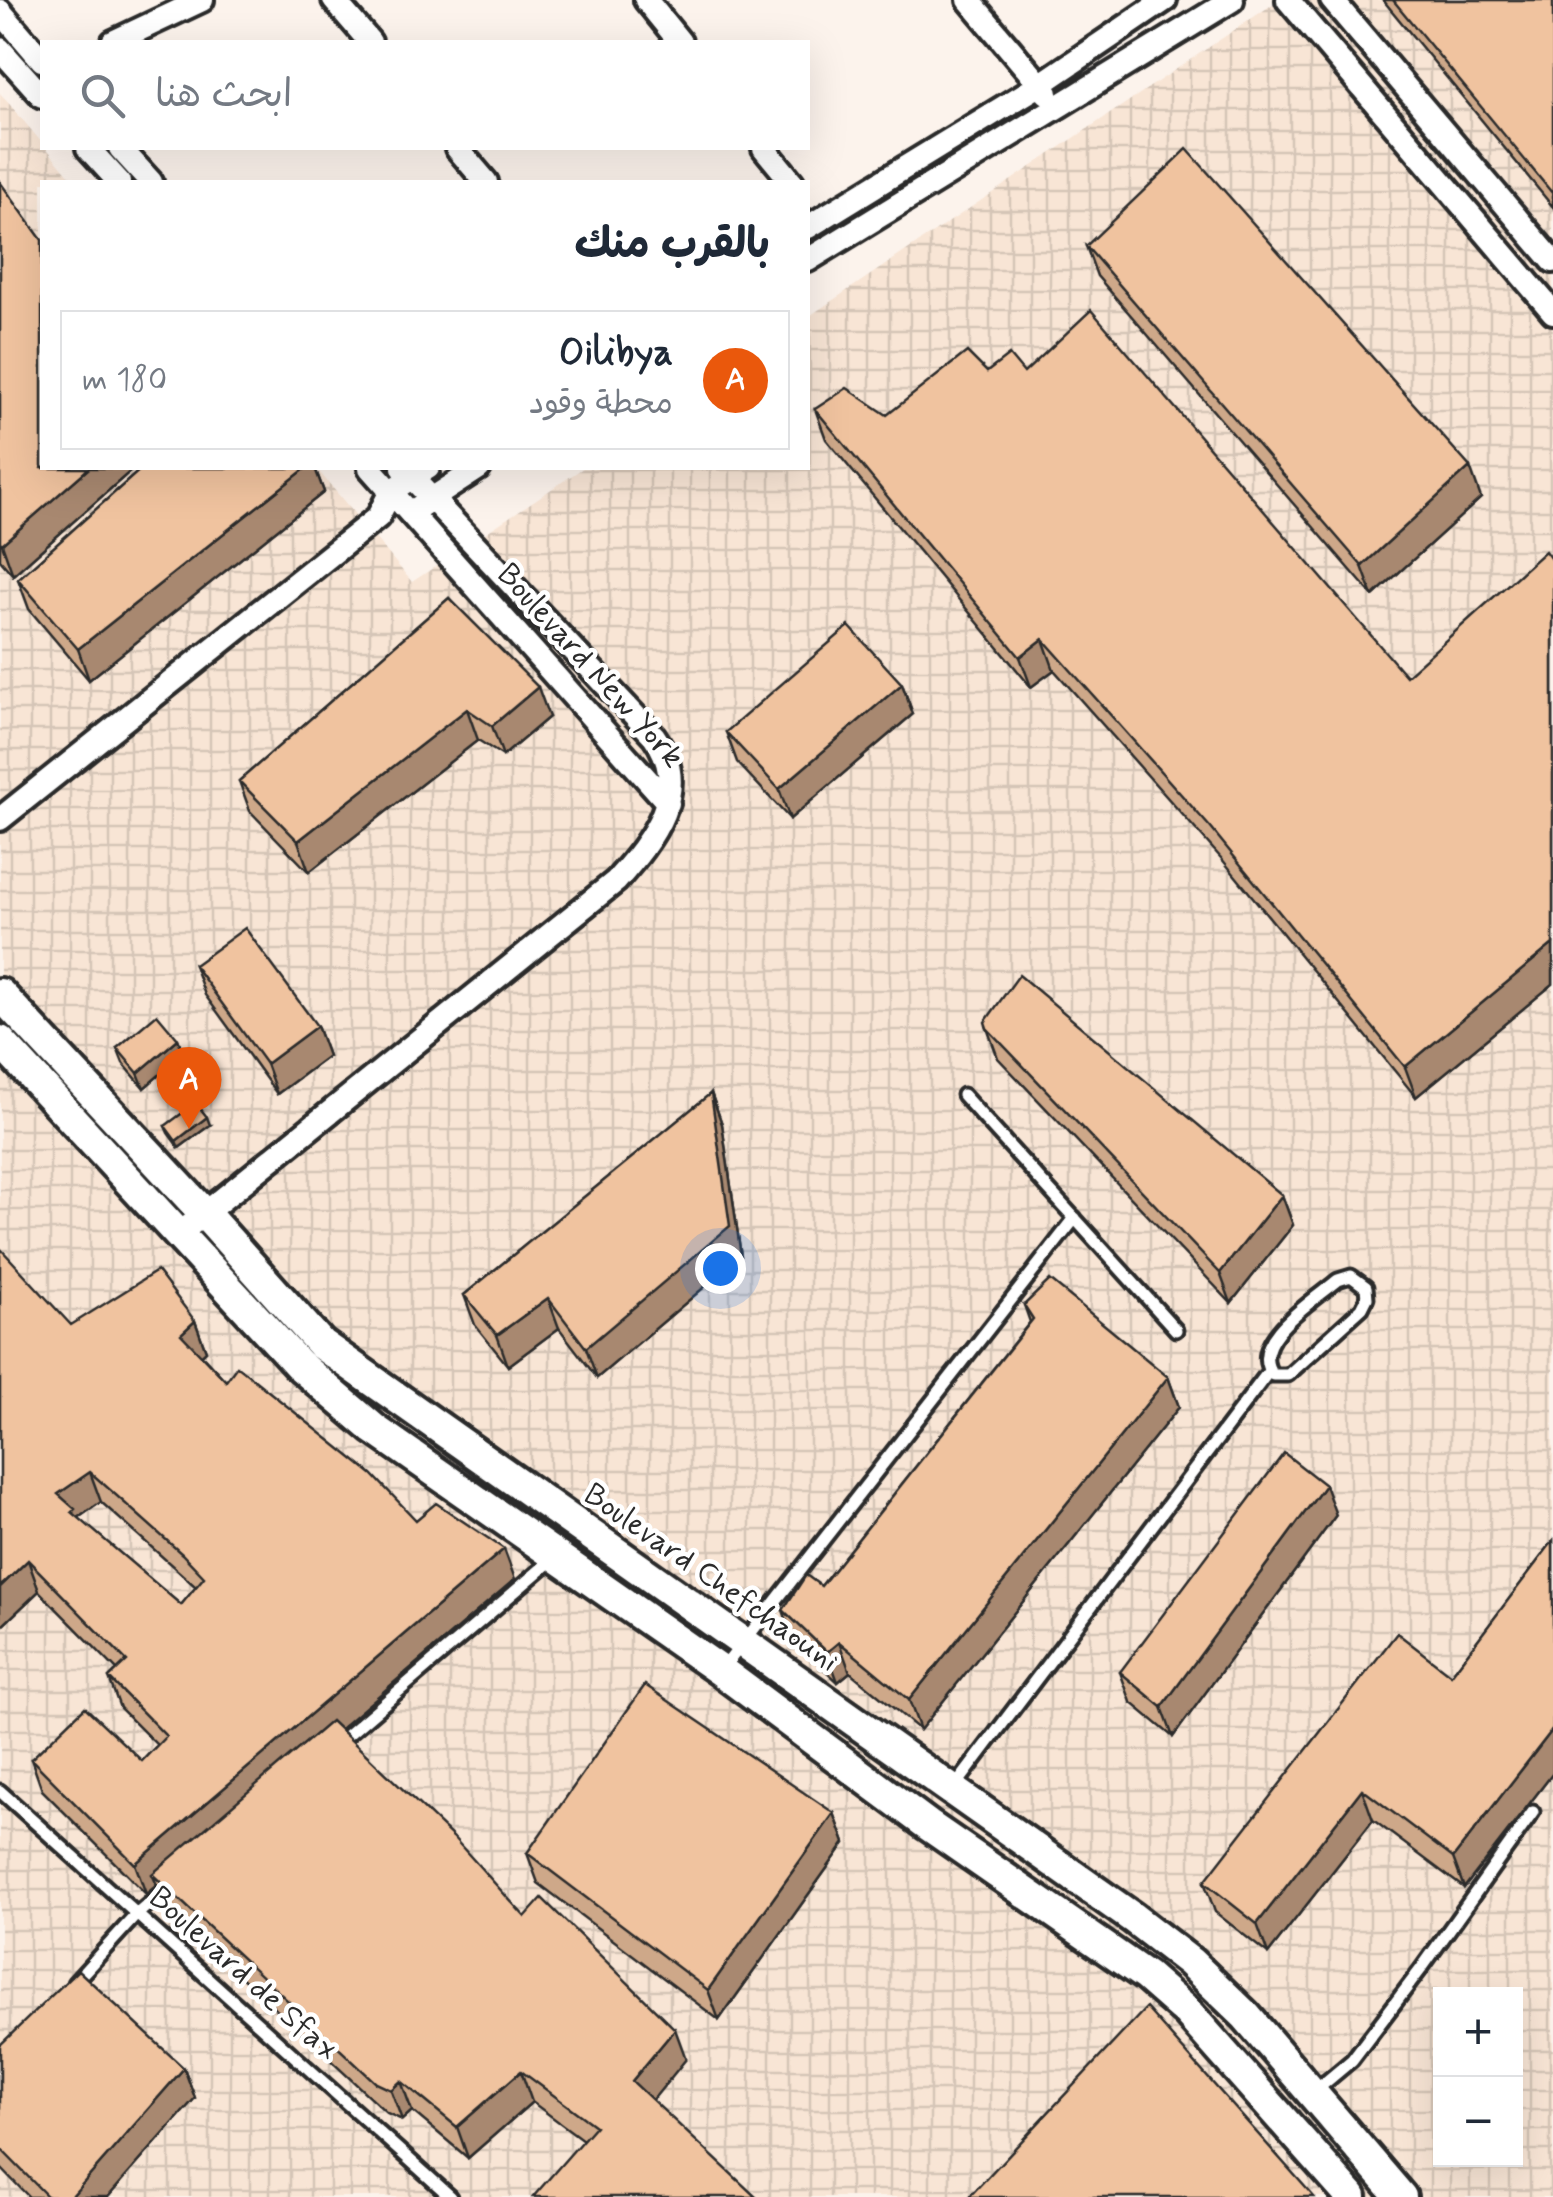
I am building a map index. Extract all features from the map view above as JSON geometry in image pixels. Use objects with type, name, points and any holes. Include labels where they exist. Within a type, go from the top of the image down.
[{"type":"street","points":[[117,40],[202,0]]},
{"type":"street","points":[[334,0],[368,40]]},
{"type":"street","points":[[646,0],[678,40]]},
{"type":"street","points":[[969,0],[1058,109]]},
{"type":"street","points":[[838,240],[812,216],[1041,84],[1164,0]]},
{"type":"street","points":[[810,259],[1232,0]]},
{"type":"street","points":[[1288,0],[1553,312]]},
{"type":"street","points":[[1332,0],[1553,261]]},
{"type":"street","points":[[0,11],[40,58]]},
{"type":"street","points":[[0,48],[38,85]]},
{"type":"street","points":[[90,150],[116,180]]},
{"type":"street","points":[[122,150],[149,180]]},
{"type":"street","points":[[459,150],[484,180]]},
{"type":"street","points":[[766,150],[790,180]]},
{"type":"street","name":"Boulevard New York","points":[[372,470],[668,803]]},
{"type":"street","points":[[378,516],[410,513],[476,470]]},
{"type":"street","points":[[0,820],[378,516],[391,491],[414,471]]},
{"type":"street","name":"Boulevard New York","points":[[414,471],[432,498],[654,736],[668,762],[668,803]]},
{"type":"street","points":[[178,1235],[616,881],[650,841],[668,803]]},
{"type":"street","name":"Boulevard Chefchaouni","points":[[0,994],[321,1344],[1190,1962],[1246,2016],[1401,2197]]},
{"type":"street","points":[[0,1041],[310,1375],[374,1428],[721,1671],[928,1825],[1146,1976],[1187,2012],[1352,2197]]},
{"type":"lane","points":[[963,1095],[1176,1330]]},
{"type":"lane","points":[[721,1671],[1075,1218]]},
{"type":"lane","points":[[952,1791],[1268,1371],[1266,1354],[1274,1334],[1344,1277],[1363,1282],[1368,1292],[1362,1308],[1288,1375],[1278,1377],[1268,1371]]},
{"type":"lane","points":[[329,1750],[558,1556]]},
{"type":"lane","name":"Boulevard de Sfax","points":[[0,1790],[451,2197]]},
{"type":"lane","points":[[1312,2093],[1352,2060],[1532,1812]]},
{"type":"lane","points":[[64,1994],[136,1915],[180,1877]]},
{"type":"shaded area","points":[[1279,0],[1553,0],[1553,2197],[0,2197],[0,93],[40,140],[40,150],[48,150],[73,180],[40,180],[40,470],[318,470],[412,582],[580,470],[810,470],[810,316]]},
{"type":"building","points":[[1393,0],[1553,0],[1553,194]]},
{"type":"building","points":[[1187,149],[1470,467],[1362,566],[1086,246]]},
{"type":"building","points":[[0,182],[40,237],[40,470],[87,470],[0,542]]},
{"type":"building","points":[[1091,310],[1406,676],[1545,551],[1553,562],[1553,944],[1405,1067],[1210,827],[1043,639],[1020,657],[815,409],[847,388],[887,415],[967,352],[987,372],[1009,355],[1024,373]]},
{"type":"building","points":[[140,470],[303,470],[78,649],[18,579]]},
{"type":"building","points":[[449,598],[538,687],[492,726],[467,709],[298,841],[239,781]]},
{"type":"building","points":[[849,626],[902,684],[779,789],[726,732]]},
{"type":"building","points":[[245,928],[317,1026],[266,1064],[194,965]]},
{"type":"building","points":[[1019,975],[1282,1195],[1220,1273],[987,1028],[985,1022]]},
{"type":"building","points":[[157,1014],[178,1039],[138,1073],[117,1048]]},
{"type":"building","points":[[711,1093],[730,1226],[586,1348],[548,1298],[497,1335],[464,1295]]},
{"type":"building","points":[[196,1103],[207,1117],[176,1141],[165,1126]]},
{"type":"building","points":[[0,1248],[71,1325],[157,1271],[195,1321],[181,1334],[226,1381],[237,1366],[372,1474],[416,1520],[436,1503],[504,1549],[135,1864],[31,1759],[85,1707],[142,1761],[166,1736],[109,1678],[127,1661],[28,1560],[0,1587]],"holes":[[[90,1472],[204,1577],[181,1605],[72,1512],[75,1509],[58,1494]]]},
{"type":"building","points":[[1050,1280],[1168,1377],[909,1700],[839,1642],[827,1652],[783,1610],[806,1575],[821,1586],[1033,1319],[1024,1305]]},
{"type":"building","points":[[1284,1453],[1325,1485],[1162,1707],[1120,1672]]},
{"type":"building","points":[[1553,1541],[1553,1729],[1453,1858],[1362,1789],[1257,1924],[1204,1882],[1397,1633],[1451,1675]]},
{"type":"building","points":[[645,1685],[834,1813],[708,1990],[527,1853]]},
{"type":"building","points":[[331,1721],[453,1837],[525,1917],[542,1898],[675,2029],[632,2081],[756,2197],[533,2197],[595,2126],[521,2071],[457,2127],[401,2081],[391,2090],[376,2083],[152,1874]]},
{"type":"building","points":[[78,1970],[184,2068],[71,2197],[48,2197],[0,2148],[0,2045]]},
{"type":"building","points":[[1146,2008],[1314,2197],[969,2197]]},
{"type":"place","name":"Oilibya","points":[[189,1129]]}]
